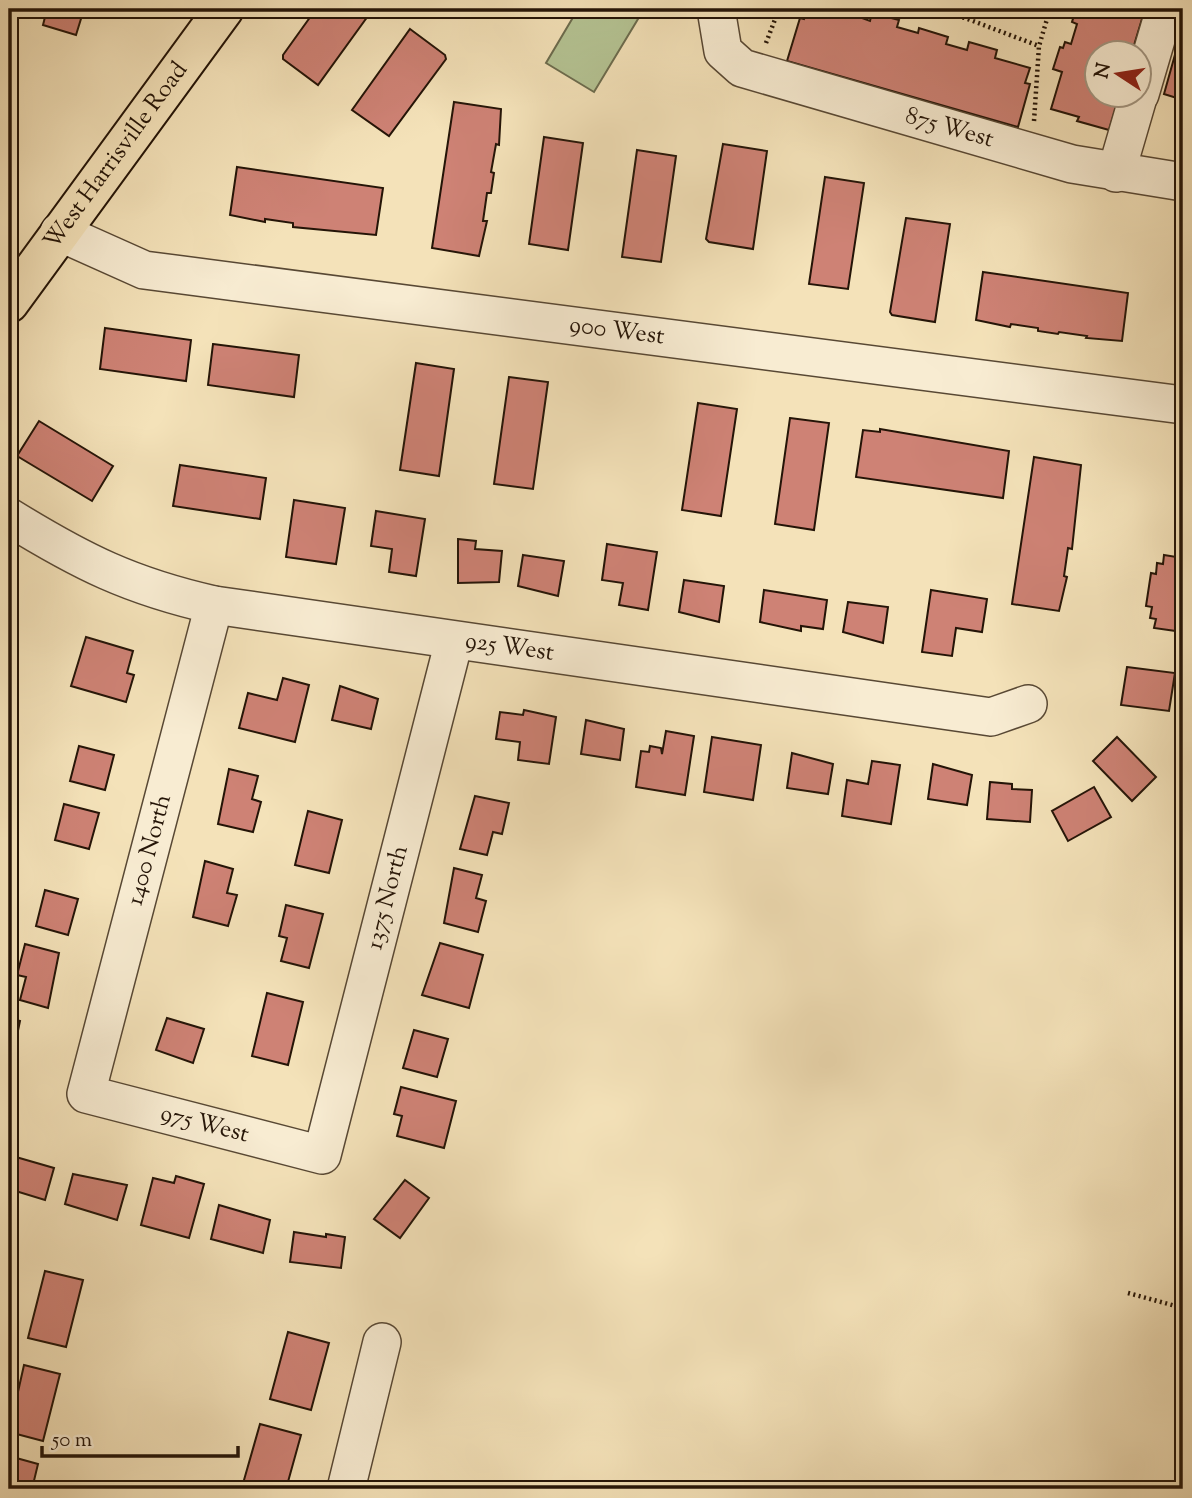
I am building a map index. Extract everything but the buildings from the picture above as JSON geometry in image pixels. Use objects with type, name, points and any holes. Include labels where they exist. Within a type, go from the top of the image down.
[{"type":"main road","name":"West Harrisville Road","points":[[9,303],[224,9]]},
{"type":"street","name":"875 West","points":[[716,9],[723,51],[741,68],[1072,164],[1183,182]]},
{"type":"street","points":[[1154,45],[1165,9]]},
{"type":"street","points":[[1116,173],[1135,108]]},
{"type":"street","name":"900 West","points":[[59,232],[144,271],[1183,405]]},
{"type":"street","name":"925 West","points":[[9,517],[114,576],[157,592],[214,606],[990,716],[1028,704]]},
{"type":"street","name":"1400 North","points":[[86,1094],[214,606]]},
{"type":"street","name":"1375 North","points":[[322,1155],[454,641]]},
{"type":"street","name":"975 West","points":[[86,1094],[322,1155]]},
{"type":"street","points":[[346,1489],[382,1342]]},
{"type":"path","points":[[637,11],[645,9]]},
{"type":"path","points":[[765,46],[779,9]]},
{"type":"path","points":[[925,9],[965,18],[1039,46]]},
{"type":"path","points":[[1032,127],[1037,104],[1039,46],[1050,9]]},
{"type":"path","points":[[1128,1293],[1183,1308]]},
{"type":"green space","points":[[578,9],[633,9],[641,14],[594,92],[546,63]]}]
